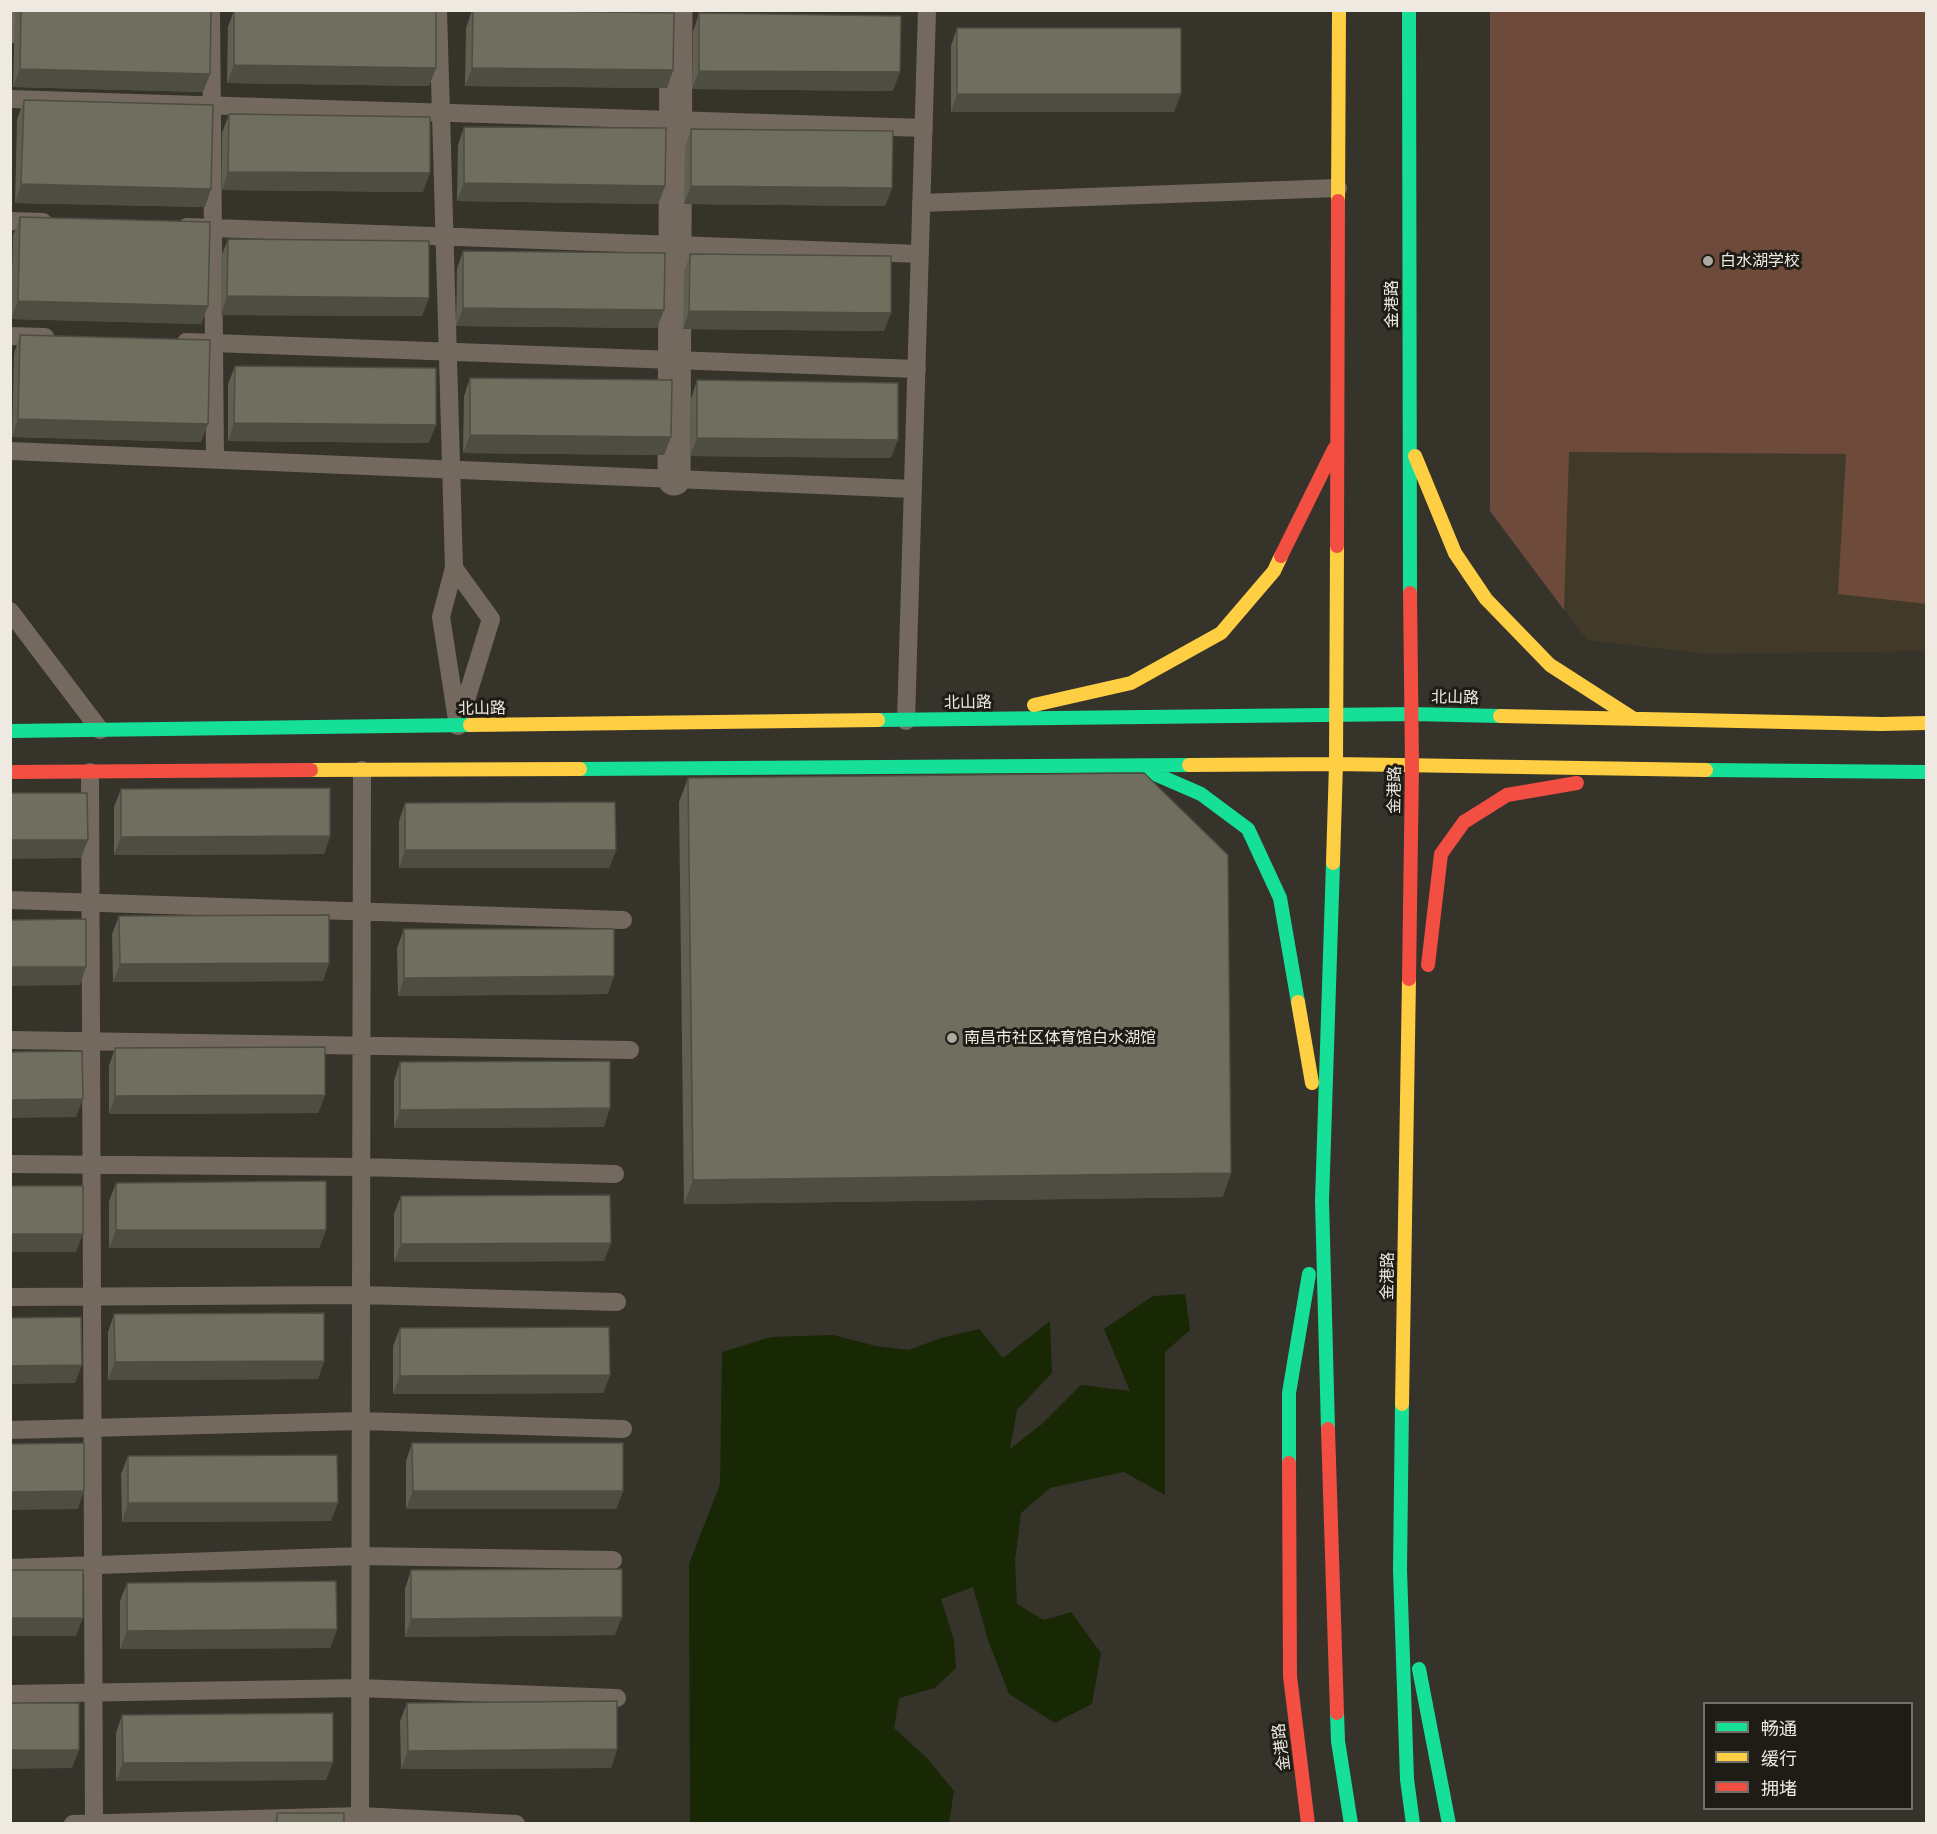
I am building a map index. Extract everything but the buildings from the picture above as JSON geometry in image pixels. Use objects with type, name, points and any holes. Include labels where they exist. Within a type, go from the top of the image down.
[{"type":"main road","name":"金港路","points":[[1339,10],[1336,764],[1322,1201],[1338,1741],[1351,1824]]},
{"type":"main road","name":"金港路","points":[[1409,10],[1412,766],[1400,1570],[1407,1779],[1413,1824]]},
{"type":"main road","points":[[1409,441],[1455,553],[1486,599],[1550,665],[1634,719]]},
{"type":"main road","points":[[972,720],[1131,683],[1221,633],[1274,571],[1337,442]]},
{"type":"main road","name":"北山路","points":[[10,731],[1412,714],[1926,723]]},
{"type":"main road","points":[[10,772],[1336,764],[1890,773],[1926,771]]},
{"type":"main road","points":[[1135,766],[1201,794],[1248,829],[1280,898],[1324,1152]]},
{"type":"main road","points":[[1425,982],[1441,854],[1464,822],[1507,795],[1656,770]]},
{"type":"main road","points":[[1407,1133],[1423,1005]]},
{"type":"main road","name":"金港路","points":[[1308,1824],[1290,1676],[1289,1393],[1322,1201]]},
{"type":"main road","name":"金港路","points":[[1400,1570],[1449,1824]]},
{"type":"street","points":[[674,479],[676,10]]},
{"type":"lane","points":[[10,35],[11,10]]},
{"type":"lane","points":[[211,10],[215,459]]},
{"type":"lane","points":[[438,10],[454,568],[441,617],[458,726]]},
{"type":"lane","points":[[906,721],[927,10]]},
{"type":"lane","points":[[10,99],[924,128]]},
{"type":"lane","points":[[921,202],[1338,188]]},
{"type":"lane","points":[[10,221],[58,223]]},
{"type":"lane","points":[[165,226],[920,254]]},
{"type":"lane","points":[[10,336],[58,337]]},
{"type":"lane","points":[[166,341],[916,369]]},
{"type":"lane","points":[[10,451],[913,489]]},
{"type":"lane","points":[[454,568],[491,619],[458,726]]},
{"type":"lane","points":[[10,611],[100,730]]},
{"type":"lane","points":[[360,1820],[362,771]]},
{"type":"lane","points":[[90,772],[94,1823]]},
{"type":"lane","points":[[10,900],[622,920]]},
{"type":"lane","points":[[10,1040],[630,1050]]},
{"type":"lane","points":[[10,1164],[361,1167],[615,1174]]},
{"type":"lane","points":[[10,1297],[361,1295],[617,1302]]},
{"type":"lane","points":[[10,1430],[361,1421],[622,1429]]},
{"type":"lane","points":[[10,1569],[361,1556],[614,1560]]},
{"type":"lane","points":[[10,1694],[360,1688],[617,1698]]},
{"type":"lane","points":[[73,1824],[360,1820],[516,1824]]},
{"type":"shaded area","name":"白水湖学校","points":[[1490,11],[1926,11],[1926,651],[1707,654],[1587,640],[1490,511]]},
{"type":"shaded area","name":"白水湖学校","points":[[1490,11],[1926,11],[1926,604],[1838,594],[1846,454],[1569,452],[1564,610],[1490,511]]},
{"type":"shaded area","points":[[1185,1294],[1190,1330],[1165,1352],[1165,1495],[1124,1472],[1050,1488],[1021,1513],[1015,1560],[1017,1604],[1044,1620],[1071,1612],[1101,1653],[1092,1704],[1055,1723],[1009,1694],[989,1643],[973,1587],[941,1599],[954,1640],[956,1668],[935,1688],[899,1698],[894,1728],[927,1758],[954,1791],[949,1823],[690,1823],[689,1564],[720,1484],[722,1352],[771,1337],[833,1335],[876,1346],[909,1350],[941,1338],[979,1329],[1003,1358],[1050,1321],[1052,1373],[1017,1410],[1010,1449],[1042,1424],[1081,1385],[1130,1391],[1104,1329],[1153,1296]]},
{"type":"traffic: fast","points":[[1409,10],[1410,593]]},
{"type":"traffic: fast","points":[[878,720],[1412,714],[1500,716]]},
{"type":"traffic: fast","points":[[10,731],[470,725]]},
{"type":"traffic: fast","points":[[580,769],[1189,765]]},
{"type":"traffic: fast","points":[[1706,770],[1926,772]]},
{"type":"traffic: fast","points":[[1148,771],[1201,794],[1248,829],[1280,898],[1298,1002]]},
{"type":"traffic: fast","points":[[1328,1429],[1322,1201],[1333,863]]},
{"type":"traffic: fast","points":[[1289,1463],[1289,1393],[1309,1274]]},
{"type":"traffic: fast","points":[[1402,1404],[1400,1570],[1407,1779],[1413,1824]]},
{"type":"traffic: fast","points":[[1419,1669],[1449,1824]]},
{"type":"traffic: fast","points":[[1337,1713],[1338,1741],[1351,1824]]},
{"type":"traffic: slow","points":[[1338,201],[1339,10]]},
{"type":"traffic: slow","points":[[1415,456],[1455,553],[1486,599],[1550,665],[1634,719]]},
{"type":"traffic: slow","points":[[1333,863],[1337,546]]},
{"type":"traffic: slow","points":[[1034,705],[1131,683],[1221,633],[1274,571],[1281,556]]},
{"type":"traffic: slow","points":[[1500,716],[1926,723]]},
{"type":"traffic: slow","points":[[470,725],[878,720]]},
{"type":"traffic: slow","points":[[1189,765],[1336,764],[1706,770]]},
{"type":"traffic: slow","points":[[311,770],[580,769]]},
{"type":"traffic: slow","points":[[1402,1404],[1409,979]]},
{"type":"traffic: slow","points":[[1298,1002],[1312,1083]]},
{"type":"traffic: jam","points":[[1337,546],[1338,201]]},
{"type":"traffic: jam","points":[[1281,556],[1334,449]]},
{"type":"traffic: jam","points":[[1409,979],[1412,766],[1410,593]]},
{"type":"traffic: jam","points":[[10,772],[311,770]]},
{"type":"traffic: jam","points":[[1428,965],[1441,854],[1464,822],[1507,795],[1577,783]]},
{"type":"traffic: jam","points":[[1328,1429],[1337,1713]]},
{"type":"traffic: jam","points":[[1289,1463],[1290,1676],[1308,1824]]},
{"type":"place","name":"白水湖学校","points":[[1708,261]]},
{"type":"place","name":"南昌市社区体育馆白水湖馆","points":[[952,1038]]}]
